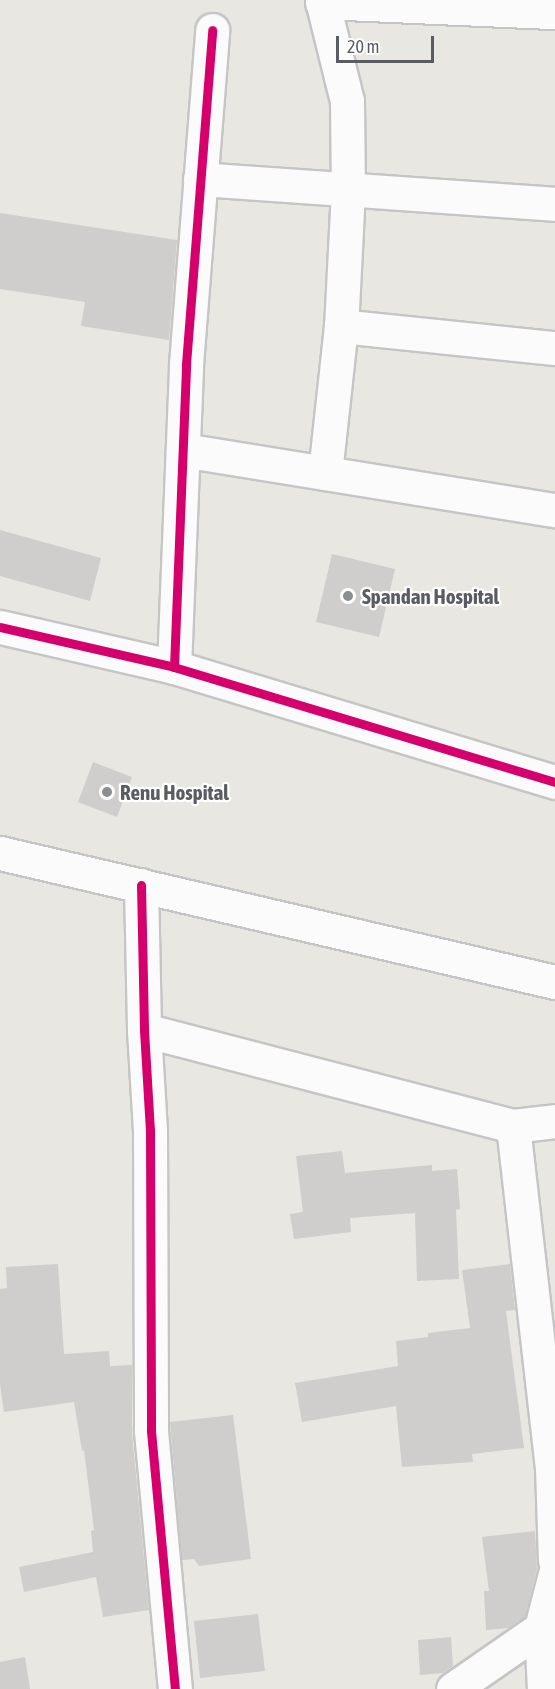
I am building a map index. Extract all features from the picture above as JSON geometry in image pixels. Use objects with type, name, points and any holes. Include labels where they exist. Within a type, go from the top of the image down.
[{"type":"street","points":[[326,473],[341,326],[348,190],[346,101],[322,1],[555,12]]},
{"type":"street","points":[[174,667],[186,364],[212,30]]},
{"type":"street","points":[[200,179],[555,204]]},
{"type":"street","points":[[341,326],[555,348]]},
{"type":"street","points":[[183,450],[555,510]]},
{"type":"street","points":[[0,627],[174,667],[555,782]]},
{"type":"street","points":[[0,853],[555,982]]},
{"type":"street","points":[[141,885],[144,1030],[150,1130],[151,1431],[175,1689]]},
{"type":"street","points":[[144,1030],[513,1126],[555,1121]]},
{"type":"street","points":[[513,1126],[552,1466],[555,1560]]},
{"type":"street","points":[[544,1689],[541,1628],[555,1574]]},
{"type":"street","points":[[453,1689],[541,1628]]},
{"type":"building","points":[[0,213],[177,240],[169,340],[81,326],[85,302],[0,289]]},
{"type":"building","points":[[0,530],[101,558],[90,601],[0,576]]},
{"type":"building","points":[[332,554],[395,569],[379,637],[316,622]]},
{"type":"building","points":[[93,762],[132,777],[117,817],[78,802]]},
{"type":"building","points":[[342,1151],[345,1173],[432,1165],[432,1171],[457,1169],[460,1209],[456,1210],[459,1279],[417,1281],[415,1213],[350,1218],[351,1232],[294,1239],[290,1214],[303,1212],[296,1156]]},
{"type":"building","points":[[58,1264],[64,1354],[109,1351],[110,1366],[132,1365],[132,1433],[149,1610],[103,1617],[96,1577],[24,1592],[19,1567],[93,1552],[91,1531],[94,1530],[84,1450],[82,1451],[74,1402],[4,1412],[0,1384],[0,1289],[7,1288],[6,1267]]},
{"type":"building","points":[[510,1264],[515,1310],[506,1311],[524,1448],[472,1454],[473,1462],[402,1467],[396,1406],[302,1422],[295,1383],[398,1366],[396,1341],[428,1337],[428,1333],[470,1328],[462,1270]]},
{"type":"building","points":[[233,1415],[251,1559],[199,1566],[194,1559],[182,1560],[170,1422]]},
{"type":"building","points":[[535,1531],[537,1569],[525,1617],[508,1628],[486,1630],[484,1591],[489,1591],[482,1537]]},
{"type":"building","points":[[258,1614],[265,1671],[200,1678],[194,1621]]},
{"type":"building","points":[[451,1637],[453,1666],[443,1673],[420,1675],[418,1640]]},
{"type":"building","points":[[25,1657],[30,1689],[0,1689],[0,1662]]},
{"type":"cycle path","points":[[174,667],[186,364],[212,30]]},
{"type":"cycle path","points":[[0,627],[174,667],[555,782]]},
{"type":"cycle path","points":[[141,885],[144,1030],[150,1130],[151,1431],[175,1689]]},
{"type":"place","name":"Spandan Hospital","points":[[348,596]]},
{"type":"place","name":"Renu Hospital","points":[[107,792]]}]
